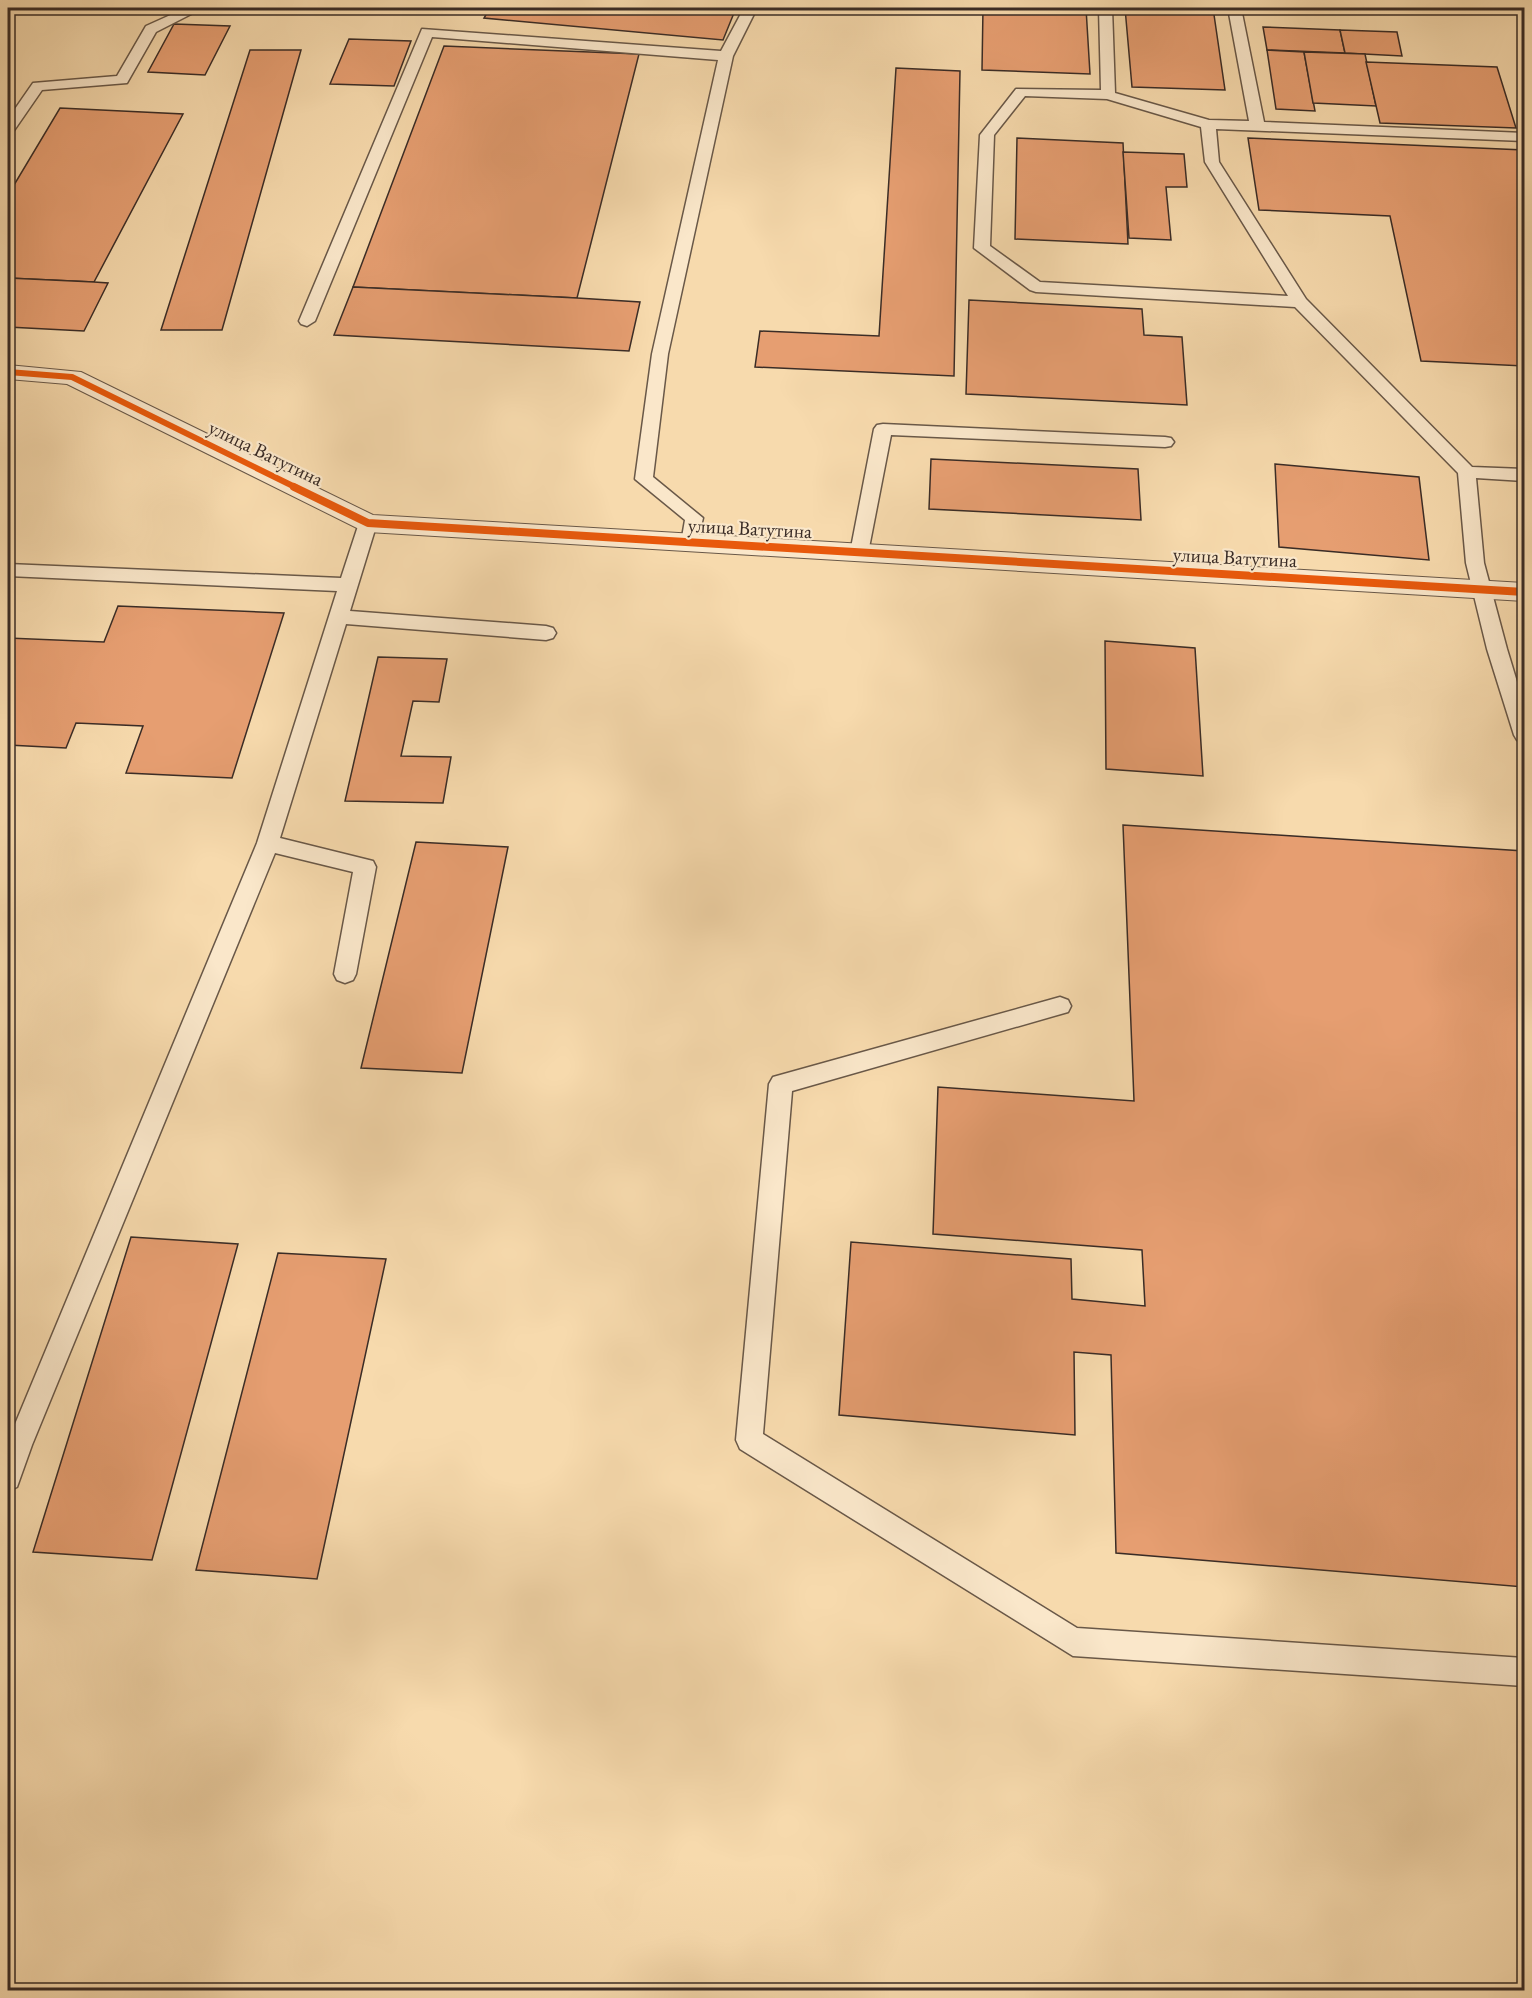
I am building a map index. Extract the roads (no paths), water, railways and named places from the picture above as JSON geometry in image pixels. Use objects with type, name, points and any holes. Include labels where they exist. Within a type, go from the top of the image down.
[{"type":"street","name":"улица Ватутина","points":[[8,372],[72,377],[368,523],[1524,592]]},
{"type":"lane","points":[[8,129],[38,86],[122,80],[150,29],[196,8]]},
{"type":"lane","points":[[690,543],[694,518],[644,479],[660,354],[726,56],[750,8]]},
{"type":"lane","points":[[1105,8],[1108,95]]},
{"type":"lane","points":[[1235,8],[1257,126]]},
{"type":"lane","points":[[307,321],[427,32],[726,56]]},
{"type":"lane","points":[[1300,302],[1036,287],[982,248],[987,135],[1021,92],[1108,95],[1208,124],[1524,137]]},
{"type":"lane","points":[[1208,124],[1212,162],[1300,302],[1467,472],[1475,562],[1481,590],[1524,735]]},
{"type":"lane","points":[[859,553],[883,429],[1165,442]]},
{"type":"lane","points":[[1467,472],[1524,475]]},
{"type":"lane","points":[[8,1478],[32,1412],[268,843],[368,523]]},
{"type":"lane","points":[[8,570],[349,585]]},
{"type":"lane","points":[[340,617],[546,633]]},
{"type":"lane","points":[[268,843],[365,867],[345,974]]},
{"type":"lane","points":[[1060,1006],[781,1084],[749,1440],[1073,1642],[1524,1672]]}]
